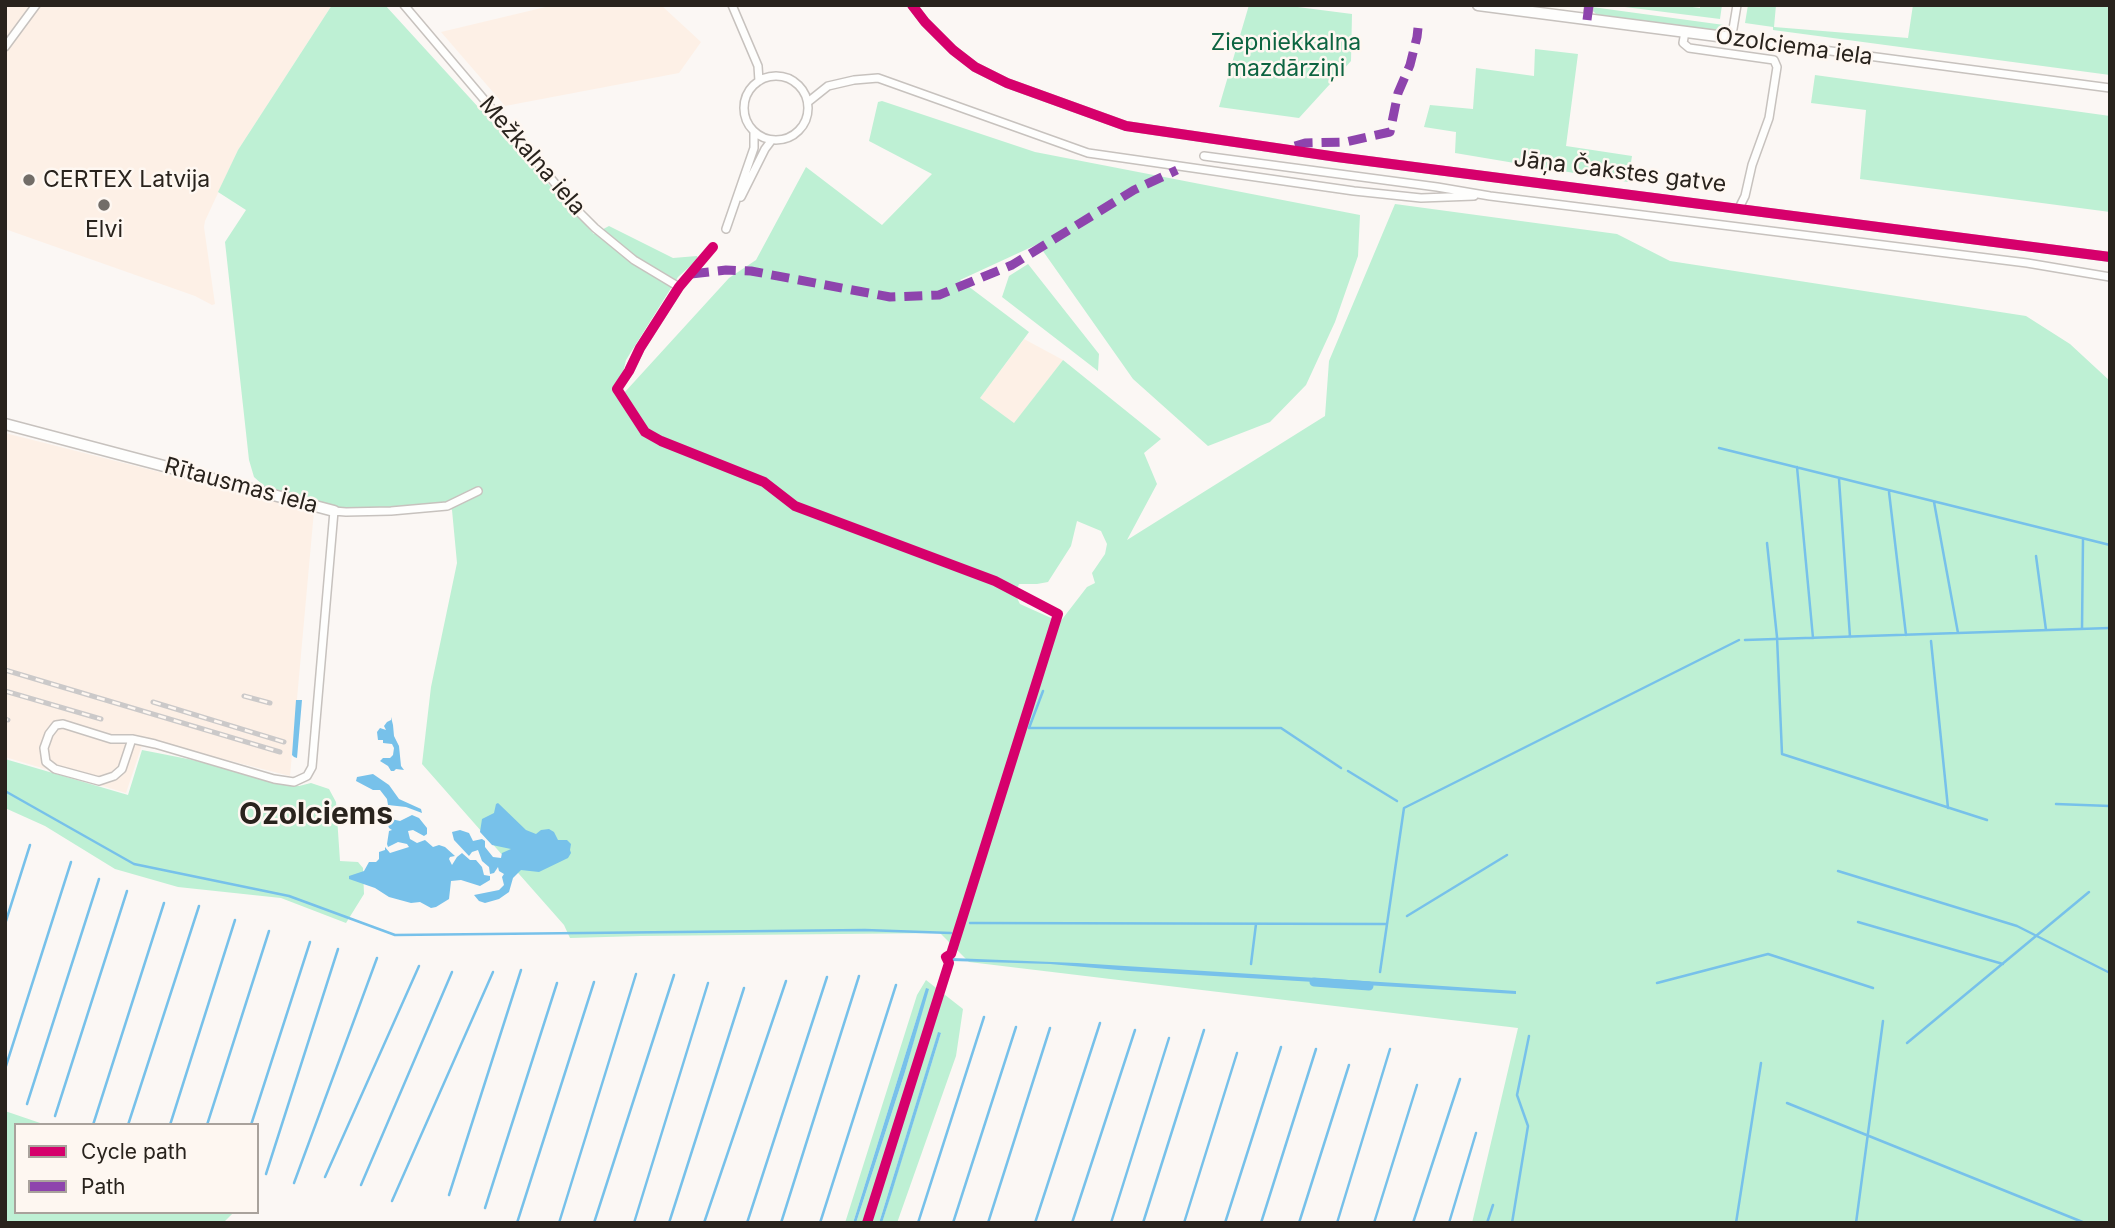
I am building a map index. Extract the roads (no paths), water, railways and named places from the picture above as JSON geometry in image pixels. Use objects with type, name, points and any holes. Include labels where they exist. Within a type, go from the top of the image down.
[{"type":"street","points":[[5,47],[36,5]]},
{"type":"street","name":"Mežkalna iela","points":[[404,5],[595,228],[634,260],[679,287],[639,348],[617,389]]},
{"type":"street","points":[[732,5],[758,65],[759,81]]},
{"type":"street","name":"Jāņa Čakstes gatve","points":[[912,5],[953,50],[975,67],[1007,83],[1126,126],[1362,160],[2110,257]]},
{"type":"street","name":"Ozolciema iela","points":[[1478,5],[2110,88]]},
{"type":"street","points":[[1587,20],[1589,5]]},
{"type":"street","points":[[1725,37],[1733,29],[1737,5]]},
{"type":"street","points":[[1685,32],[1684,43],[1689,48],[1774,60],[1777,67],[1769,118],[1739,208]]},
{"type":"street","points":[[775,76],[789,79],[801,88],[808,102],[807,120],[803,127],[789,138],[771,141],[762,138],[754,132],[745,118],[744,101],[747,93],[759,81],[775,76]]},
{"type":"street","points":[[808,102],[828,86],[854,79],[878,78],[1088,153],[1354,191],[1422,198],[1490,196]]},
{"type":"street","points":[[754,132],[754,148],[726,229],[771,141]]},
{"type":"street","name":"Jāņa Čakstes gatve","points":[[1204,156],[1490,196],[1979,257],[2110,277]]},
{"type":"street","name":"Rītausmas iela","points":[[5,424],[346,512],[447,506],[478,492]]},
{"type":"street","points":[[132,739],[122,769],[114,776],[99,781],[55,769],[46,762],[44,748],[49,734],[56,725],[63,724],[111,739],[132,739],[155,744],[274,779],[294,782],[307,776],[312,767],[334,510]]},
{"type":"water","points":[[296,700],[302,700],[297,758],[292,755]]},
{"type":"water","points":[[391,717],[404,770],[391,771],[380,761],[393,755],[392,744],[378,740],[377,732],[380,728],[386,730],[384,726]]},
{"type":"water","points":[[373,774],[389,785],[399,799],[421,809],[422,813],[406,807],[388,805],[380,790],[373,790],[356,781],[357,777]]},
{"type":"water","points":[[498,803],[526,830],[536,834],[549,829],[558,840],[567,840],[571,844],[571,853],[568,858],[539,872],[521,870],[513,878],[509,892],[499,899],[485,903],[474,895],[499,890],[504,885],[504,874],[498,867],[490,874],[489,867],[482,861],[478,850],[469,856],[454,840],[452,832],[460,830],[469,833],[473,841],[482,839],[493,857],[501,858],[502,853],[511,849],[492,845],[480,832],[482,819],[494,813]]},
{"type":"water","points":[[412,815],[419,818],[427,828],[427,834],[424,836],[413,830],[408,831],[410,839],[417,843],[425,840],[433,847],[445,847],[455,856],[449,859],[452,865],[462,853],[470,860],[476,860],[484,875],[490,876],[490,880],[480,886],[461,880],[451,881],[449,899],[431,908],[420,902],[411,903],[389,897],[375,888],[349,879],[349,876],[364,871],[369,862],[376,862],[379,852],[385,850],[385,847],[390,853],[409,847],[398,842],[388,847],[389,831],[392,830],[387,822],[391,819],[400,821]]},
{"type":"water","points":[[952,958],[1428,985],[1516,991],[1516,994],[1050,964],[952,961]]},
{"type":"water","points":[[926,988],[929,989],[905,1072],[856,1223],[853,1223]]},
{"type":"water","points":[[938,1032],[941,1033],[892,1192],[882,1223],[879,1223]]},
{"type":"waterway","points":[[1719,448],[2110,545]]},
{"type":"waterway","points":[[1797,467],[1813,638]]},
{"type":"waterway","points":[[1839,479],[1850,637]]},
{"type":"waterway","points":[[1889,492],[1906,635]]},
{"type":"waterway","points":[[1934,502],[1958,633]]},
{"type":"waterway","points":[[2082,629],[2083,539]]},
{"type":"waterway","points":[[1767,543],[1777,637],[1782,754],[1987,820]]},
{"type":"waterway","points":[[2036,556],[2046,630]]},
{"type":"waterway","points":[[1745,640],[2110,628]]},
{"type":"waterway","points":[[1380,972],[1404,808],[1739,640]]},
{"type":"waterway","points":[[1931,641],[1948,808]]},
{"type":"waterway","points":[[1043,691],[1029,728],[1281,728],[1341,768]]},
{"type":"waterway","points":[[1348,771],[1397,801]]},
{"type":"waterway","points":[[5,791],[134,864],[289,896],[395,935],[865,930],[951,933]]},
{"type":"waterway","points":[[2056,804],[2110,806]]},
{"type":"waterway","points":[[5,924],[30,845]]},
{"type":"waterway","points":[[1407,916],[1507,855]]},
{"type":"waterway","points":[[5,1069],[71,862]]},
{"type":"waterway","points":[[1838,871],[2017,926],[2110,973]]},
{"type":"waterway","points":[[27,1104],[99,879]]},
{"type":"waterway","points":[[55,1116],[127,891]]},
{"type":"waterway","points":[[1907,1043],[2089,892]]},
{"type":"waterway","points":[[94,1123],[164,903]]},
{"type":"waterway","points":[[129,1123],[199,906]]},
{"type":"waterway","points":[[171,1123],[235,920]]},
{"type":"waterway","points":[[1858,922],[2003,964]]},
{"type":"waterway","points":[[970,923],[1386,924]]},
{"type":"waterway","points":[[1251,964],[1256,924]]},
{"type":"waterway","points":[[208,1123],[269,931]]},
{"type":"waterway","points":[[252,1123],[310,942]]},
{"type":"waterway","points":[[266,1174],[338,949]]},
{"type":"waterway","points":[[1657,983],[1768,954],[1873,988]]},
{"type":"waterway","points":[[294,1183],[377,958]]},
{"type":"waterway","points":[[325,1177],[419,966]]},
{"type":"waterway","points":[[449,1195],[521,970]]},
{"type":"waterway","points":[[361,1185],[452,972]]},
{"type":"waterway","points":[[392,1201],[493,972]]},
{"type":"waterway","points":[[559,1223],[636,974]]},
{"type":"waterway","points":[[594,1223],[674,975]]},
{"type":"waterway","points":[[781,1223],[859,976]]},
{"type":"waterway","points":[[747,1223],[827,977]]},
{"type":"waterway","points":[[704,1223],[786,981]]},
{"type":"waterway","points":[[517,1223],[594,982]]},
{"type":"waterway","points":[[1314,982],[1369,986]]},
{"type":"waterway","points":[[485,1208],[557,983]]},
{"type":"waterway","points":[[634,1223],[708,983]]},
{"type":"waterway","points":[[820,1223],[896,985]]},
{"type":"waterway","points":[[669,1223],[744,988]]},
{"type":"waterway","points":[[918,1223],[984,1017]]},
{"type":"waterway","points":[[1856,1223],[1883,1021]]},
{"type":"waterway","points":[[1035,1223],[1100,1023]]},
{"type":"waterway","points":[[953,1223],[1016,1027]]},
{"type":"waterway","points":[[988,1223],[1050,1028]]},
{"type":"waterway","points":[[1072,1223],[1135,1030]]},
{"type":"waterway","points":[[1143,1223],[1204,1030]]},
{"type":"waterway","points":[[1512,1223],[1528,1126],[1517,1095],[1529,1036]]},
{"type":"waterway","points":[[1111,1223],[1169,1038]]},
{"type":"waterway","points":[[1225,1223],[1281,1047]]},
{"type":"waterway","points":[[1261,1223],[1316,1049]]},
{"type":"waterway","points":[[1337,1223],[1390,1049]]},
{"type":"waterway","points":[[1184,1223],[1237,1053]]},
{"type":"waterway","points":[[1736,1223],[1761,1063]]},
{"type":"waterway","points":[[1299,1223],[1349,1065]]},
{"type":"waterway","points":[[1413,1223],[1460,1079]]},
{"type":"waterway","points":[[1374,1223],[1417,1085]]},
{"type":"waterway","points":[[1787,1103],[2085,1223]]},
{"type":"waterway","points":[[1449,1223],[1476,1133]]},
{"type":"waterway","points":[[1487,1223],[1493,1205]]},
{"type":"railway","points":[[5,670],[280,752]]},
{"type":"railway","points":[[5,691],[101,719]]},
{"type":"railway","points":[[244,696],[270,703]]},
{"type":"railway","points":[[153,702],[284,742]]},
{"type":"place","name":"CERTEX Latvija","points":[[29,180]]},
{"type":"place","name":"Elvi","points":[[104,205]]},
{"type":"district","name":"Ozolciems","points":[[316,815]]},
{"type":"park label","name":"Ziepniekkalna mazdārziņi","points":[[1286,56]]}]
